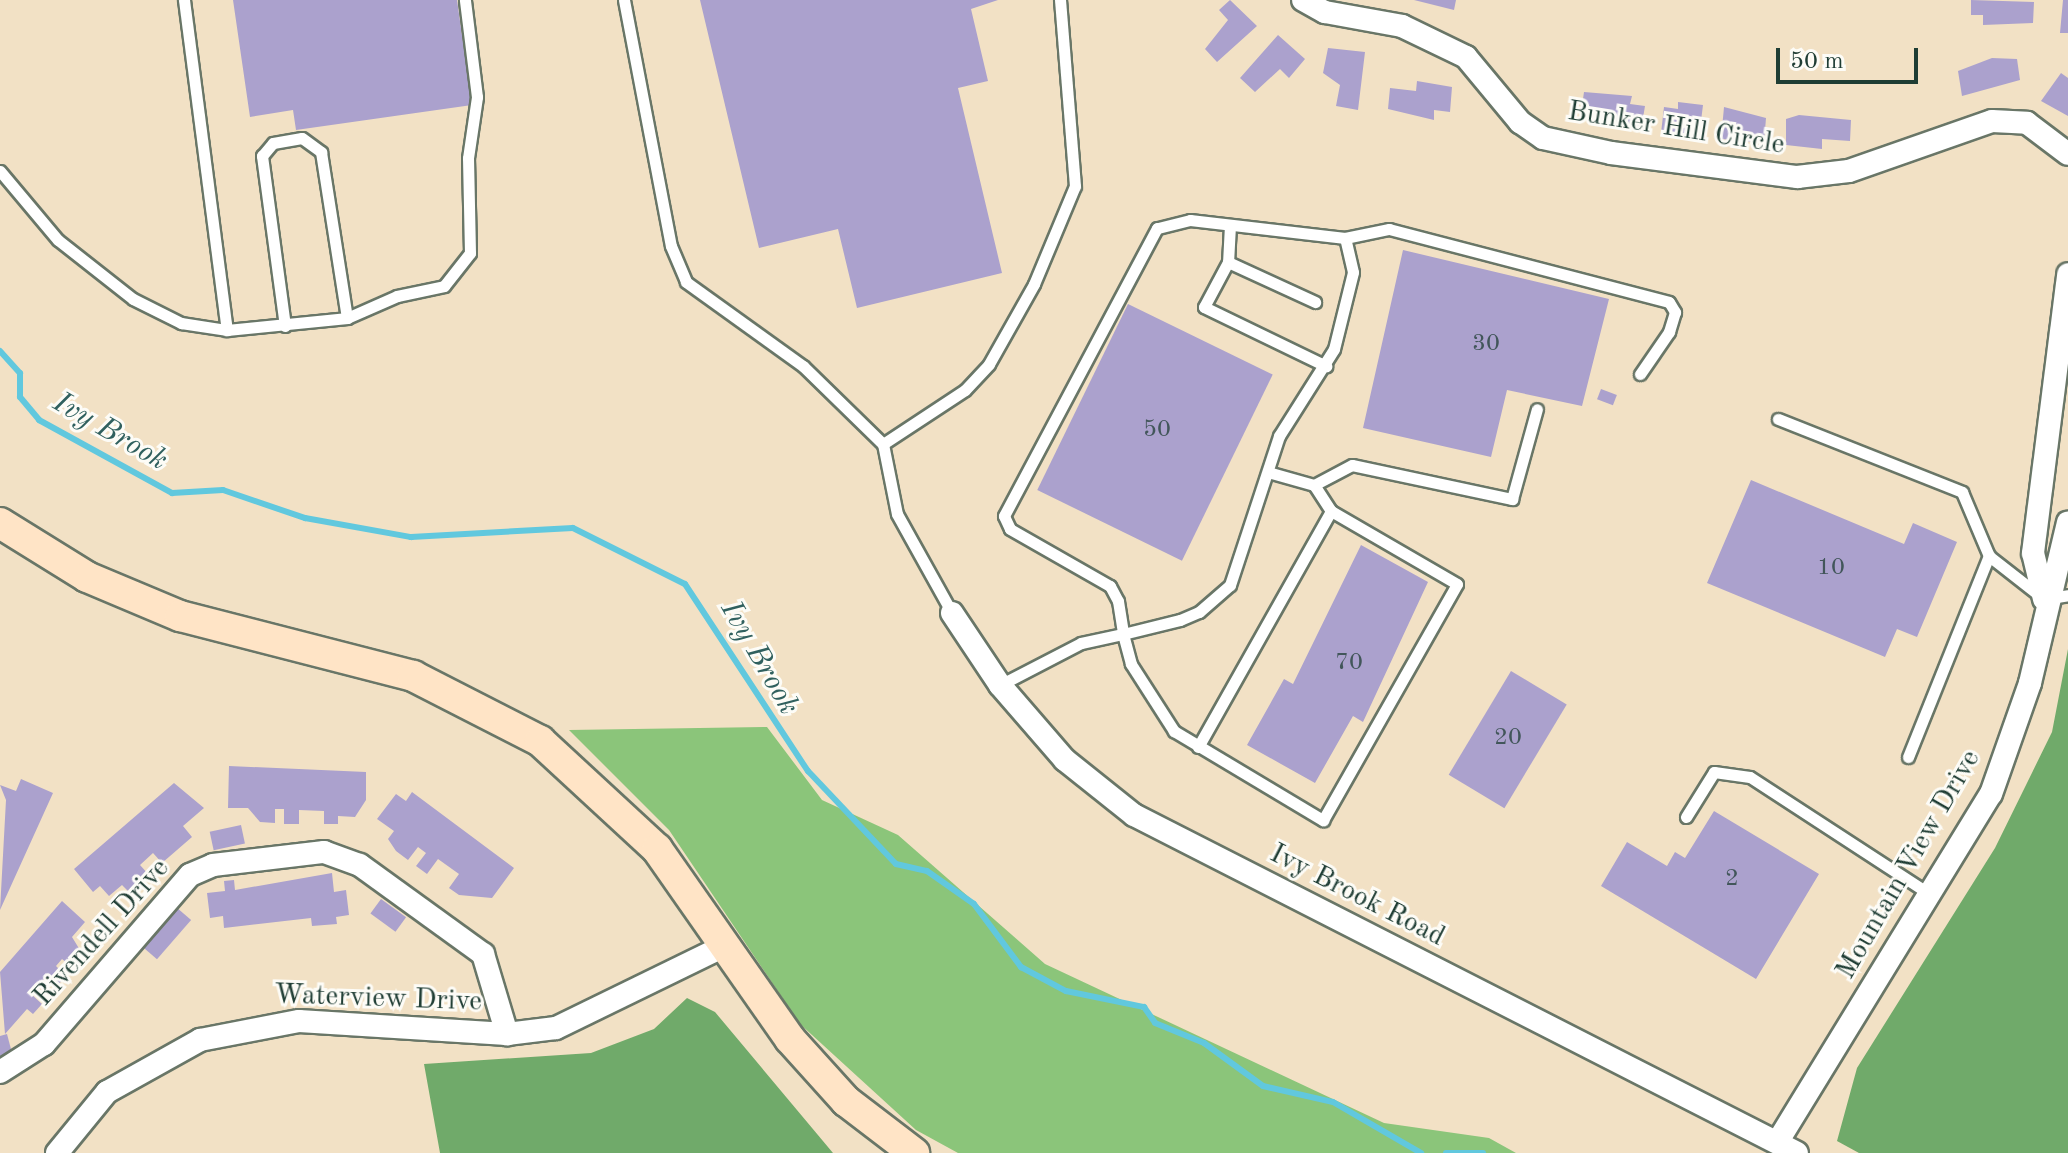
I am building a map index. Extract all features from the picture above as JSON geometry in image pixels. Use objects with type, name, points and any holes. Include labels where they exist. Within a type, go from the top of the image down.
[{"type":"main road","points":[[0,523],[87,577],[180,616],[413,676],[540,741],[657,849],[722,947],[846,1101],[914,1153]]},
{"type":"street","name":"Bunker Hill Circle","points":[[1303,0],[1325,12],[1402,26],[1466,57],[1532,130],[1611,153],[1797,177],[1849,171],[1992,121],[2027,123],[2068,154]]},
{"type":"street","name":"Mountain View Drive","points":[[2044,599],[2033,553],[2068,274]]},
{"type":"street","name":"Mountain View Drive","points":[[1787,1147],[1932,895],[2014,738],[2044,599],[2068,522]]},
{"type":"street","name":"Ivy Brook Road","points":[[952,613],[1000,685],[1065,760],[1134,815],[1787,1147]]},
{"type":"street","name":"Rivendell Drive","points":[[0,1072],[44,1044],[190,875],[213,865],[324,852],[360,865],[483,954],[507,1034]]},
{"type":"street","name":"Waterview Drive","points":[[57,1153],[107,1092],[153,1061],[251,1026],[299,1021],[507,1034],[556,1028],[722,947]]},
{"type":"lane","points":[[184,0],[227,330]]},
{"type":"lane","points":[[0,171],[58,240],[133,299],[181,323],[227,330],[347,318],[397,296],[444,286],[470,253],[468,158],[477,97],[465,0]]},
{"type":"lane","points":[[624,0],[671,246],[686,282],[803,366],[883,444],[897,514],[952,613]]},
{"type":"lane","points":[[883,444],[965,390],[989,364],[1034,284],[1075,186],[1060,0]]},
{"type":"lane","points":[[285,326],[262,156],[273,143],[302,138],[321,152],[347,318]]},
{"type":"lane","points":[[1268,472],[1314,485],[1331,511],[1454,579],[1457,590],[1323,820],[1198,747],[1158,713],[1123,634],[1110,586],[1010,529],[1004,516],[1147,239],[1168,221],[1345,238],[1389,229],[1669,302],[1675,312],[1669,332],[1640,374]]},
{"type":"lane","points":[[1230,225],[1228,262],[1204,307],[1326,366]]},
{"type":"lane","points":[[1000,685],[1081,643],[1180,620],[1217,599],[1241,561],[1279,436],[1326,366],[1353,272],[1345,238]]},
{"type":"lane","points":[[1228,262],[1315,302]]},
{"type":"lane","points":[[1314,485],[1352,465],[1512,499],[1537,409]]},
{"type":"lane","points":[[1778,419],[1962,492],[1989,556],[2044,599],[2068,595]]},
{"type":"lane","points":[[1198,747],[1331,511]]},
{"type":"lane","points":[[1908,757],[1989,556]]},
{"type":"lane","points":[[1686,817],[1714,772],[1750,777],[1932,895]]},
{"type":"green space","points":[[2068,649],[2068,1153],[1859,1153],[1837,1141],[1857,1068],[1995,848],[2052,732]]},
{"type":"green space","points":[[767,727],[822,800],[898,835],[1045,964],[1384,1123],[1489,1138],[1516,1153],[958,1153],[916,1130],[800,1024],[669,830],[569,730]]},
{"type":"green space","points":[[687,998],[715,1012],[833,1153],[440,1153],[424,1064],[591,1053],[654,1029]]},
{"type":"building","points":[[233,0],[457,0],[472,105],[296,130],[293,110],[250,117]]},
{"type":"building","points":[[700,0],[998,0],[971,9],[988,81],[958,88],[1002,273],[857,308],[838,229],[759,248]]},
{"type":"building","points":[[1230,0],[1257,26],[1217,62],[1205,49],[1228,20],[1219,10]]},
{"type":"building","points":[[1414,0],[1456,0],[1454,10]]},
{"type":"building","points":[[1971,0],[2034,2],[2033,23],[1983,25],[1983,15],[1971,15]]},
{"type":"building","points":[[2063,0],[2068,0],[2068,33],[2060,33]]},
{"type":"building","points":[[1278,35],[1305,59],[1289,78],[1280,69],[1255,92],[1240,78]]},
{"type":"building","points":[[1328,48],[1365,52],[1358,110],[1336,106],[1340,85],[1323,73]]},
{"type":"building","points":[[1992,58],[2017,59],[2020,80],[1962,96],[1958,71]]},
{"type":"building","points":[[2061,73],[2068,78],[2068,116],[2041,101]]},
{"type":"building","points":[[1417,81],[1452,87],[1450,112],[1434,110],[1434,120],[1388,109],[1390,88],[1416,91]]},
{"type":"building","points":[[1584,92],[1632,96],[1630,104],[1645,106],[1641,130],[1581,113]]},
{"type":"building","points":[[1678,102],[1703,105],[1699,137],[1661,133],[1664,107],[1678,109]]},
{"type":"building","points":[[1724,107],[1766,118],[1764,143],[1721,139]]},
{"type":"building","points":[[1799,115],[1851,120],[1850,141],[1822,139],[1822,149],[1786,145],[1786,119]]},
{"type":"building","points":[[1403,250],[1609,299],[1582,406],[1507,390],[1491,457],[1363,428]]},
{"type":"building","points":[[1128,304],[1273,375],[1182,561],[1037,490]]},
{"type":"building","points":[[1601,389],[1617,395],[1613,405],[1597,399]]},
{"type":"building","points":[[1751,480],[1904,544],[1913,523],[1957,542],[1917,637],[1897,629],[1885,657],[1707,583]]},
{"type":"building","points":[[1361,545],[1428,582],[1363,722],[1353,716],[1315,783],[1247,745],[1284,679],[1293,684]]},
{"type":"building","points":[[1511,671],[1567,704],[1504,808],[1449,775]]},
{"type":"building","points":[[229,766],[366,772],[366,800],[355,817],[338,816],[338,824],[324,824],[324,811],[299,810],[299,824],[284,824],[284,809],[275,809],[275,823],[260,822],[248,808],[228,808]]},
{"type":"building","points":[[21,779],[53,793],[0,910],[6,800],[0,785],[16,791]]},
{"type":"building","points":[[174,783],[204,808],[183,826],[192,837],[162,863],[153,853],[140,865],[149,875],[129,892],[122,885],[109,896],[100,886],[93,892],[74,869]]},
{"type":"building","points":[[412,792],[514,868],[492,898],[459,895],[449,888],[459,874],[438,859],[427,874],[416,866],[426,853],[418,847],[408,860],[396,851],[388,839],[394,831],[377,819],[396,794],[406,801]]},
{"type":"building","points":[[1714,811],[1819,874],[1756,979],[1601,886],[1627,842],[1667,866],[1675,852],[1685,858]]},
{"type":"building","points":[[241,825],[245,844],[214,850],[210,832]]},
{"type":"building","points":[[332,873],[334,892],[346,890],[349,915],[336,917],[337,924],[312,926],[311,918],[224,928],[223,916],[210,918],[207,893],[225,891],[224,881],[234,880],[235,890]]},
{"type":"building","points":[[381,899],[406,917],[395,932],[370,914]]},
{"type":"building","points":[[62,901],[85,922],[72,937],[83,955],[72,967],[62,959],[56,966],[66,976],[57,986],[46,977],[31,994],[42,1004],[33,1014],[27,1009],[5,1034],[0,972]]},
{"type":"building","points":[[176,907],[191,920],[157,959],[142,946]]},
{"type":"building","points":[[7,1034],[12,1053],[0,1057],[0,1036]]},
{"type":"waterway","name":"Ivy Brook","points":[[0,351],[20,373],[20,397],[39,420],[172,493],[223,490],[305,518],[411,537],[573,528],[685,584],[808,771],[896,864],[927,871],[974,904],[1021,967],[1066,991],[1144,1007],[1155,1023],[1204,1043],[1263,1086],[1333,1102],[1421,1153]]},
{"type":"waterway","name":"Ivy Brook","points":[[1446,1153],[1483,1153]]}]
